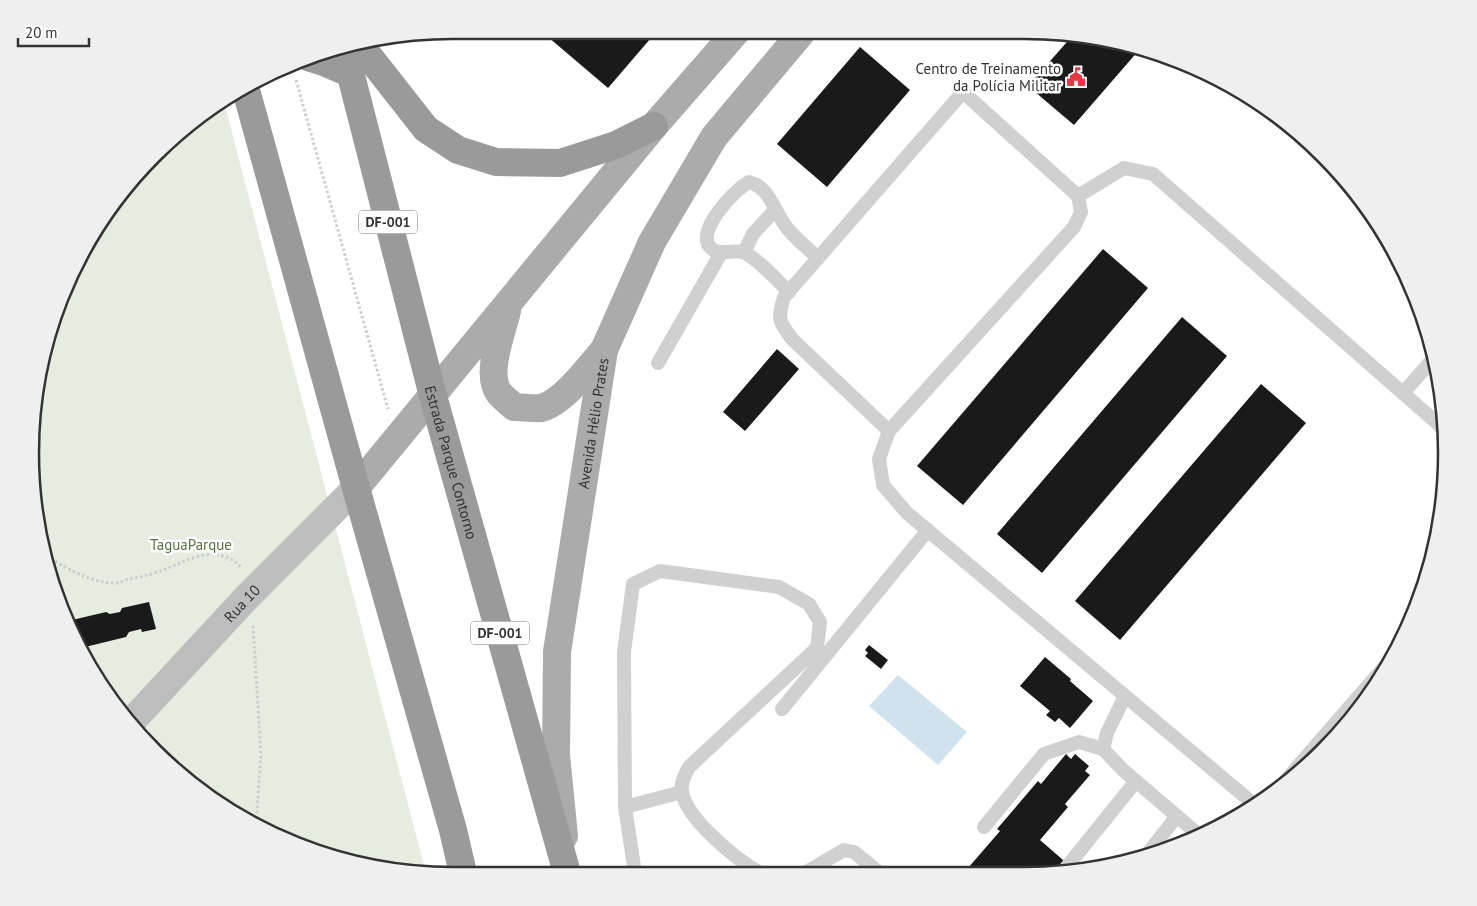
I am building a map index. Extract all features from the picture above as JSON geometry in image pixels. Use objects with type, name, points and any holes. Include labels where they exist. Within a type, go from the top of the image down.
[{"type":"highway","points":[[363,49],[426,129],[458,150],[496,162],[560,163],[616,145],[654,126]]},
{"type":"highway","points":[[302,68],[321,61],[346,60]]},
{"type":"highway","name":"Estrada Parque Contorno","points":[[346,60],[433,396],[566,867]]},
{"type":"highway","points":[[250,93],[356,488],[453,830],[462,867]]},
{"type":"main road","points":[[356,488],[654,126],[730,39]]},
{"type":"main road","name":"Avenida Hélio Prates","points":[[567,867],[556,754],[557,652],[604,350],[652,242],[714,137],[796,39]]},
{"type":"main road","points":[[508,304],[493,364],[494,380],[498,392],[514,407],[541,408],[555,401],[566,392],[604,350]]},
{"type":"street","name":"Rua 10","points":[[135,717],[248,596],[356,488]]},
{"type":"lane","points":[[889,431],[792,339],[780,321],[780,310],[784,297],[963,92],[1078,196],[1082,212],[1074,228],[889,431],[879,459],[883,485],[907,513],[1249,801]]},
{"type":"lane","points":[[1078,196],[1124,168],[1153,174],[1403,393],[1436,417]]},
{"type":"lane","points":[[789,292],[767,270],[744,252],[721,252],[713,250],[709,246],[706,236],[716,214],[742,185],[748,182],[757,184],[767,194],[774,211],[787,229],[818,258]]},
{"type":"lane","points":[[744,252],[753,234],[774,211]]},
{"type":"lane","points":[[658,363],[721,252]]},
{"type":"lane","points":[[1403,393],[1428,364]]},
{"type":"lane","points":[[782,708],[928,530]]},
{"type":"lane","points":[[633,867],[625,807],[624,652],[633,584],[660,571],[779,586],[809,604],[820,622],[817,648],[689,767],[682,780],[682,792],[691,812],[705,830],[750,867]]},
{"type":"lane","points":[[1310,752],[1360,695]]},
{"type":"lane","points":[[1103,749],[1107,733],[1125,696]]},
{"type":"lane","points":[[984,827],[1044,754],[1079,742],[1103,749],[1136,781],[1194,831]]},
{"type":"lane","points":[[1069,865],[1136,781]]},
{"type":"lane","points":[[625,807],[682,792]]},
{"type":"lane","points":[[1153,846],[1177,816]]},
{"type":"lane","points":[[815,867],[844,850],[854,852],[872,867]]},
{"type":"path","points":[[302,68],[389,412]]},
{"type":"green space","name":"TaguaParque","points":[[225,107],[424,866],[372,859],[346,853],[294,836],[246,812],[201,782],[160,746],[124,705],[109,683],[94,660],[70,612],[53,560],[42,507],[39,453],[40,426],[47,372],[53,346],[70,294],[94,246],[124,201],[160,160],[201,124]]},
{"type":"water","points":[[898,675],[967,732],[938,765],[869,706]]},
{"type":"building","points":[[550,39],[650,39],[608,88]]},
{"type":"building","name":"Centro de Treinamento da Polícia Militar","points":[[1068,41],[1135,54],[1074,125],[1028,86]]},
{"type":"building","points":[[860,47],[910,90],[827,187],[777,144]]},
{"type":"building","points":[[1103,249],[1148,288],[963,505],[917,466]]},
{"type":"building","points":[[1182,317],[1227,356],[1042,573],[997,534]]},
{"type":"building","points":[[777,349],[799,369],[745,431],[723,412]]},
{"type":"building","points":[[1261,384],[1306,423],[1120,640],[1075,601]]},
{"type":"building","points":[[149,602],[156,629],[142,632],[141,629],[129,632],[126,637],[87,647],[74,620],[106,612],[110,614],[120,612],[122,608]]},
{"type":"building","points":[[869,645],[888,660],[881,669],[865,656],[868,653],[865,650]]},
{"type":"building","points":[[1045,657],[1093,701],[1070,728],[1059,718],[1055,722],[1046,715],[1050,711],[1020,686]]},
{"type":"building","points":[[1066,754],[1071,759],[1075,754],[1089,766],[1085,771],[1090,775],[1065,804],[1068,807],[1040,840],[1069,865],[969,867],[1000,831],[997,829],[1038,781],[1041,784]]},
{"type":"place","name":"Centro de Treinamento da Polícia Militar","points":[[1076,77]]}]
